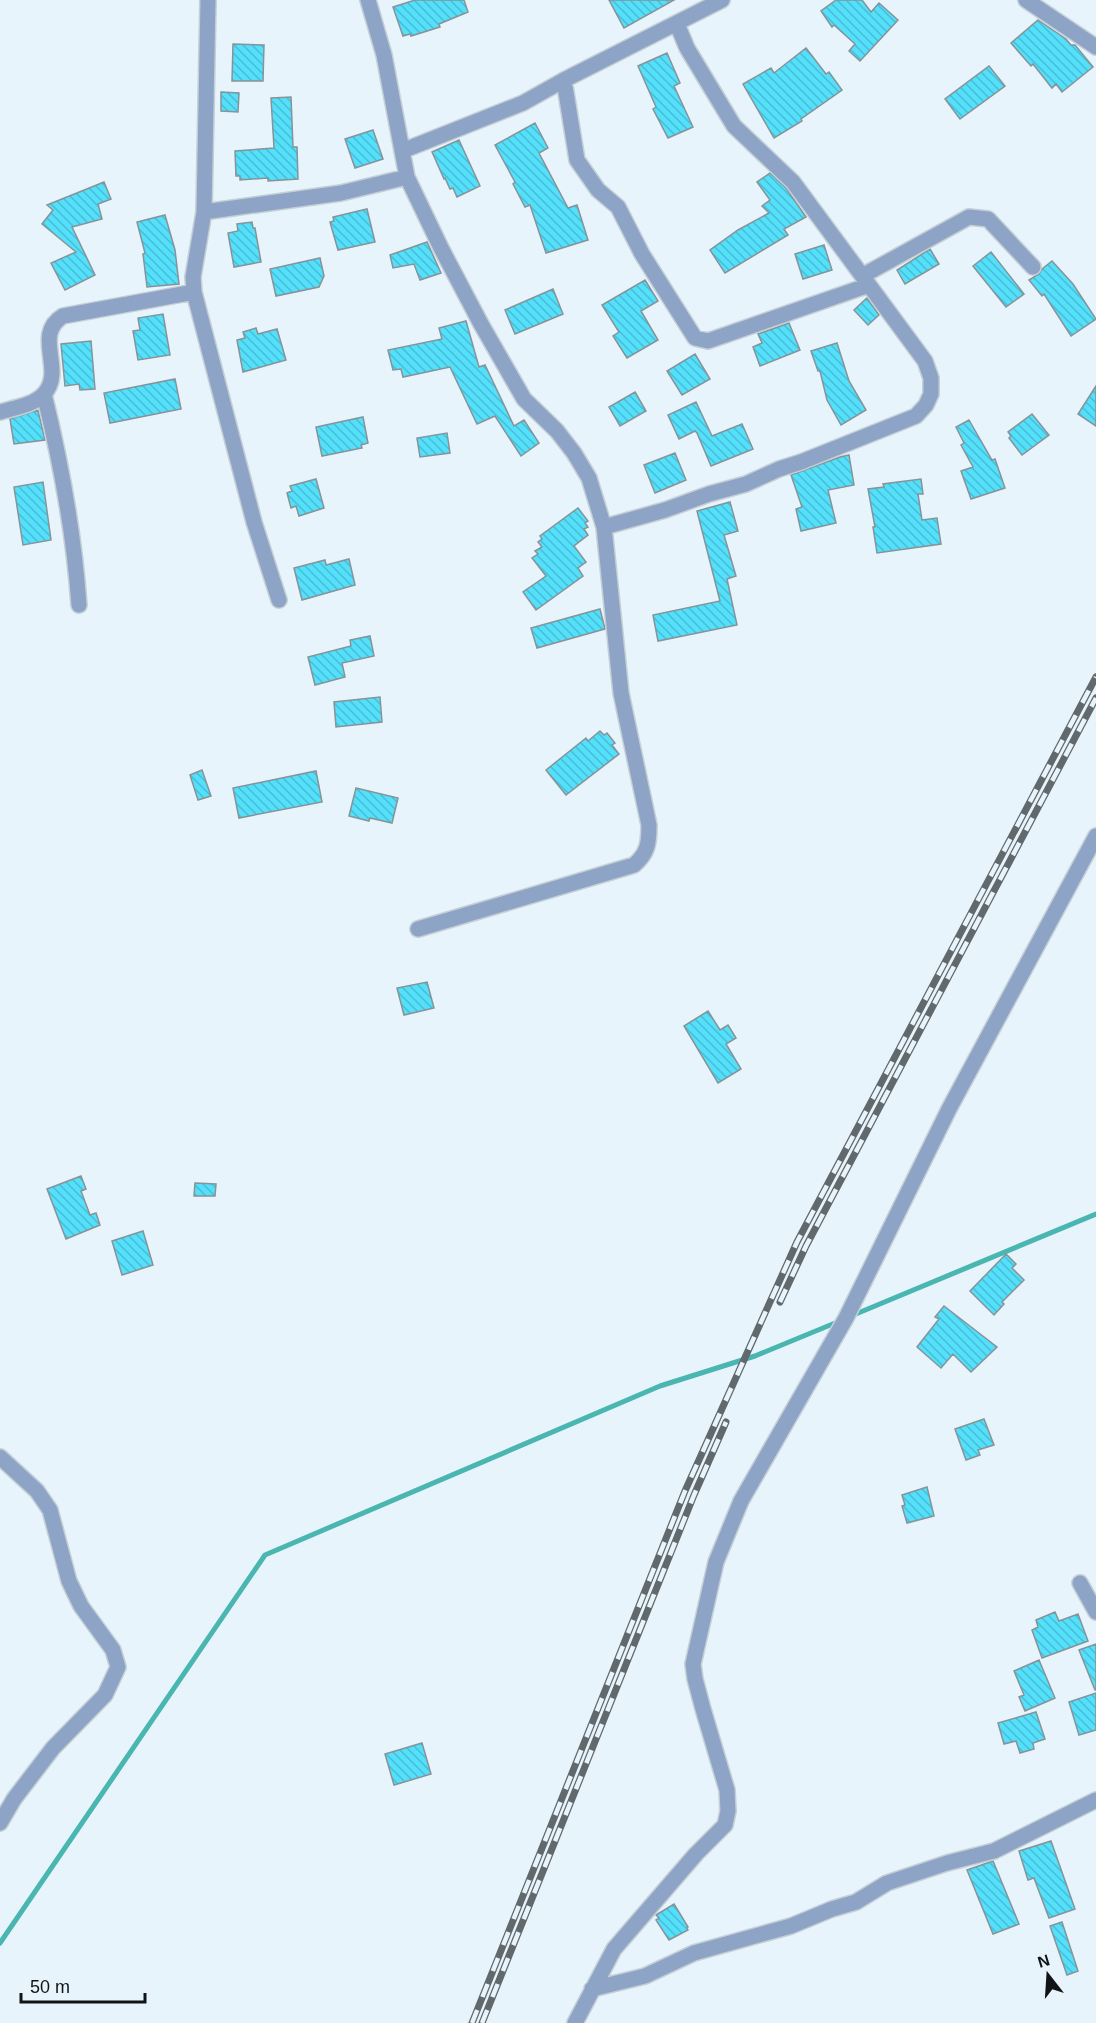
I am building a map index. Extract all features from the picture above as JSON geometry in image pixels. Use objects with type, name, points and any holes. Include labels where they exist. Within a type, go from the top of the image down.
[{"type":"street","points":[[208,0],[204,212],[194,277],[194,292],[254,522],[279,600]]},
{"type":"street","points":[[368,0],[384,55],[407,177],[481,324],[524,399],[557,431],[589,478],[604,527],[621,693],[649,825],[649,844],[644,856],[634,865],[418,930]]},
{"type":"street","points":[[402,151],[523,103],[722,0]]},
{"type":"street","points":[[1026,0],[1096,47]]},
{"type":"street","points":[[604,527],[746,484],[916,416],[926,405],[931,394],[931,378],[925,361],[793,182],[734,126],[687,48],[677,24]]},
{"type":"street","points":[[564,80],[577,160],[598,190],[618,207],[642,254],[695,338],[708,341],[865,281],[969,217],[977,216],[988,219],[1033,267]]},
{"type":"street","points":[[204,212],[341,192],[407,177]]},
{"type":"street","points":[[0,412],[25,405],[44,394],[52,377],[49,332],[54,321],[63,316],[194,292]]},
{"type":"street","points":[[44,394],[60,464],[76,560],[79,605]]},
{"type":"street","points":[[575,2023],[614,1948],[696,1854],[725,1825],[728,1811],[727,1790],[703,1709],[693,1664],[716,1562],[741,1501],[846,1318],[949,1109],[1096,837]]},
{"type":"street","points":[[0,1457],[37,1491],[50,1510],[69,1581],[81,1606],[113,1650],[118,1667],[105,1695],[53,1748],[0,1823]]},
{"type":"street","points":[[1080,1583],[1096,1612]]},
{"type":"street","points":[[592,1989],[645,1976],[694,1953],[791,1926],[856,1902],[887,1884],[947,1863],[994,1851],[1096,1800]]},
{"type":"building","points":[[415,0],[464,0],[468,12],[439,24],[440,27],[411,36],[410,34],[403,36],[393,7]]},
{"type":"building","points":[[609,0],[674,0],[624,28]]},
{"type":"building","points":[[836,0],[862,0],[871,12],[879,3],[898,20],[860,61],[849,51],[855,44],[834,25],[832,27],[821,11]]},
{"type":"building","points":[[1038,20],[1071,45],[1075,45],[1093,67],[1062,92],[1056,84],[1052,88],[1033,64],[1031,66],[1011,43]]},
{"type":"building","points":[[233,44],[264,45],[263,81],[232,81]]},
{"type":"building","points":[[806,48],[826,74],[829,72],[842,90],[801,119],[802,121],[774,138],[743,84],[771,68],[774,73]]},
{"type":"building","points":[[667,53],[680,83],[674,86],[693,127],[668,138],[653,109],[656,107],[638,66]]},
{"type":"building","points":[[989,66],[1005,86],[960,119],[945,99]]},
{"type":"building","points":[[221,92],[239,93],[238,112],[221,111]]},
{"type":"building","points":[[291,97],[293,147],[297,147],[298,179],[240,180],[240,176],[236,176],[235,151],[274,148],[271,98]]},
{"type":"building","points":[[535,123],[548,148],[539,153],[568,208],[577,205],[588,240],[546,253],[530,205],[525,207],[513,184],[515,182],[495,145]]},
{"type":"building","points":[[373,130],[383,159],[355,168],[345,139]]},
{"type":"building","points":[[459,140],[480,186],[457,197],[453,188],[450,189],[444,179],[432,152]]},
{"type":"building","points":[[770,173],[786,188],[806,217],[784,229],[788,235],[725,273],[710,250],[738,230],[769,213],[762,206],[770,200],[757,182]]},
{"type":"building","points":[[104,182],[111,199],[98,204],[102,219],[72,227],[95,275],[65,290],[51,263],[76,252],[42,224],[53,210],[47,205]]},
{"type":"building","points":[[367,209],[375,242],[338,250],[330,222],[334,221],[333,217]]},
{"type":"building","points":[[165,215],[175,250],[179,284],[147,287],[143,254],[145,253],[137,222]]},
{"type":"building","points":[[252,222],[261,262],[234,267],[228,233],[238,231],[237,224]]},
{"type":"building","points":[[427,242],[441,273],[420,280],[414,264],[393,268],[390,255]]},
{"type":"building","points":[[824,245],[832,270],[803,279],[795,254]]},
{"type":"building","points":[[930,249],[939,264],[905,284],[897,270]]},
{"type":"building","points":[[991,252],[1024,294],[1006,307],[973,266]]},
{"type":"building","points":[[320,258],[324,276],[319,287],[276,296],[270,269]]},
{"type":"building","points":[[1052,261],[1073,284],[1096,319],[1071,336],[1044,294],[1042,296],[1029,280]]},
{"type":"building","points":[[645,280],[658,301],[641,311],[658,340],[627,358],[613,336],[619,332],[602,305]]},
{"type":"building","points":[[553,289],[563,314],[515,334],[505,310]]},
{"type":"building","points":[[867,298],[879,315],[868,325],[854,310]]},
{"type":"building","points":[[163,314],[170,355],[138,360],[133,331],[140,330],[138,318]]},
{"type":"building","points":[[466,321],[479,367],[485,365],[514,426],[524,420],[539,443],[521,456],[495,416],[477,424],[450,367],[403,377],[401,369],[393,370],[388,350],[442,339],[439,328]]},
{"type":"building","points":[[789,323],[800,350],[760,366],[753,347],[762,343],[758,334]]},
{"type":"building","points":[[256,328],[258,334],[277,329],[286,360],[243,372],[237,340],[245,338],[243,332]]},
{"type":"building","points":[[91,341],[95,389],[80,390],[79,384],[65,386],[61,344]]},
{"type":"building","points":[[837,343],[849,381],[866,410],[841,425],[827,400],[820,371],[818,371],[811,351]]},
{"type":"building","points":[[695,354],[710,379],[682,395],[667,371]]},
{"type":"building","points":[[175,379],[181,409],[110,423],[104,393]]},
{"type":"building","points":[[1096,386],[1096,426],[1078,414]]},
{"type":"building","points":[[635,392],[646,411],[620,426],[609,407]]},
{"type":"building","points":[[696,402],[712,436],[742,424],[753,449],[711,466],[697,433],[695,431],[679,439],[668,415]]},
{"type":"building","points":[[38,410],[45,440],[14,444],[10,419]]},
{"type":"building","points":[[1032,414],[1049,435],[1022,455],[1009,438],[1011,436],[1008,432]]},
{"type":"building","points":[[363,417],[368,443],[361,445],[362,448],[322,456],[316,427]]},
{"type":"building","points":[[969,420],[992,460],[995,459],[1005,488],[971,499],[961,471],[973,467],[961,445],[964,443],[956,427]]},
{"type":"building","points":[[447,433],[450,453],[420,457],[417,438]]},
{"type":"building","points":[[675,453],[686,480],[655,493],[644,465]]},
{"type":"building","points":[[849,455],[854,485],[828,490],[836,523],[801,531],[796,509],[802,507],[791,475]]},
{"type":"building","points":[[316,479],[324,508],[299,516],[296,506],[291,508],[287,493],[292,491],[290,486]]},
{"type":"building","points":[[921,479],[923,494],[918,494],[922,520],[937,518],[941,544],[877,553],[868,489],[884,487],[883,484]]},
{"type":"building","points":[[43,482],[51,540],[23,545],[14,487]]},
{"type":"building","points":[[730,502],[738,531],[724,535],[736,576],[727,579],[737,625],[658,641],[653,615],[720,601],[697,511]]},
{"type":"building","points":[[578,508],[588,521],[585,523],[588,527],[584,529],[588,535],[574,546],[586,562],[578,568],[583,576],[536,610],[523,592],[546,576],[532,558],[538,554],[535,551],[542,547],[538,542],[542,539],[540,536]]},
{"type":"building","points":[[349,559],[355,585],[302,600],[294,568],[325,560],[326,565]]},
{"type":"building","points":[[600,609],[605,629],[537,648],[531,628]]},
{"type":"building","points":[[370,636],[374,656],[342,663],[345,677],[315,685],[308,657],[351,646],[350,640]]},
{"type":"building","points":[[380,697],[382,722],[336,727],[334,702]]},
{"type":"building","points":[[600,731],[604,735],[607,733],[615,743],[612,745],[619,754],[566,795],[546,770],[586,738],[588,741]]},
{"type":"building","points":[[202,770],[211,796],[198,800],[190,775]]},
{"type":"building","points":[[316,771],[322,802],[239,818],[233,788]]},
{"type":"building","points":[[356,788],[398,798],[392,823],[349,816]]},
{"type":"building","points":[[427,982],[434,1008],[404,1015],[397,988]]},
{"type":"building","points":[[708,1011],[720,1030],[728,1025],[736,1038],[726,1044],[741,1069],[718,1083],[684,1026]]},
{"type":"building","points":[[81,1176],[86,1189],[81,1191],[90,1215],[96,1213],[100,1225],[66,1239],[47,1189]]},
{"type":"building","points":[[195,1183],[216,1184],[215,1196],[194,1196]]},
{"type":"building","points":[[143,1231],[153,1265],[122,1275],[112,1241]]},
{"type":"building","points":[[1006,1254],[1016,1264],[1012,1268],[1024,1280],[1002,1302],[1004,1304],[994,1315],[970,1291]]},
{"type":"building","points":[[944,1306],[997,1347],[971,1372],[953,1354],[941,1368],[917,1347],[939,1319],[935,1317]]},
{"type":"building","points":[[984,1419],[994,1445],[978,1450],[980,1455],[966,1460],[955,1429]]},
{"type":"building","points":[[927,1487],[934,1516],[907,1523],[902,1506],[905,1505],[902,1495]]},
{"type":"building","points":[[1055,1612],[1059,1621],[1078,1614],[1088,1641],[1042,1658],[1032,1630],[1038,1627],[1036,1620]]},
{"type":"building","points":[[1096,1644],[1096,1690],[1095,1690],[1079,1650]]},
{"type":"building","points":[[1039,1660],[1055,1698],[1025,1711],[1019,1697],[1024,1695],[1014,1671]]},
{"type":"building","points":[[1096,1693],[1096,1730],[1079,1735],[1069,1702]]},
{"type":"building","points":[[1036,1712],[1045,1739],[1033,1743],[1034,1749],[1020,1753],[1016,1741],[1004,1744],[998,1723]]},
{"type":"building","points":[[422,1743],[431,1774],[394,1785],[385,1754]]},
{"type":"building","points":[[1051,1841],[1075,1909],[1049,1918],[1034,1878],[1028,1880],[1019,1851]]},
{"type":"building","points":[[993,1861],[1019,1924],[993,1934],[967,1870]]},
{"type":"building","points":[[674,1904],[688,1930],[669,1940],[656,1920],[659,1918],[656,1915]]},
{"type":"building","points":[[1062,1922],[1078,1971],[1067,1975],[1050,1926]]},
{"type":"waterway","points":[[851,1316],[1096,1214]]},
{"type":"waterway","points":[[0,1943],[265,1555],[660,1386],[755,1356],[840,1321]]},
{"type":"railway","points":[[472,2023],[685,1491],[797,1242],[1096,677]]},
{"type":"railway","points":[[780,1302],[806,1246],[1096,698]]},
{"type":"railway","points":[[482,2023],[694,1495],[726,1422]]}]
